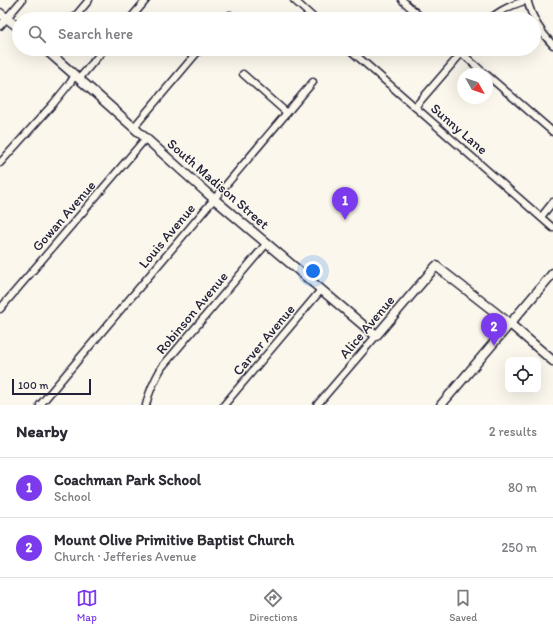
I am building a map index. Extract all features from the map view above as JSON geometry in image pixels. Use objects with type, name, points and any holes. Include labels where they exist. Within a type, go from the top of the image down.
[{"type":"street","points":[[0,26],[3,15],[22,0]]},
{"type":"street","points":[[79,12],[89,0]]},
{"type":"street","points":[[136,12],[146,0]]},
{"type":"street","points":[[294,0],[307,12]]},
{"type":"street","points":[[402,0],[415,12]]},
{"type":"street","points":[[499,12],[512,5],[527,0],[531,12]]},
{"type":"street","points":[[3,15],[12,22]]},
{"type":"street","points":[[541,31],[553,45]]},
{"type":"street","name":"South Madison Street","points":[[54,56],[214,198],[376,336]]},
{"type":"street","points":[[0,163],[70,83],[97,56]]},
{"type":"street","points":[[134,127],[194,56]]},
{"type":"street","name":"Sunny Lane","points":[[357,56],[553,228]]},
{"type":"street","points":[[415,107],[456,56]]},
{"type":"street","points":[[467,56],[479,68]]},
{"type":"street","points":[[243,74],[287,113]]},
{"type":"street","points":[[493,81],[553,132]]},
{"type":"street","name":"Louis Avenue","points":[[40,405],[313,82]]},
{"type":"street","name":"Gowan Avenue","points":[[0,309],[146,138]]},
{"type":"street","points":[[540,217],[553,202]]},
{"type":"street","name":"Robinson Avenue","points":[[146,405],[152,385],[162,367],[267,243]]},
{"type":"street","name":"Alice Avenue","points":[[317,405],[436,266],[509,323]]},
{"type":"street","points":[[441,405],[509,323],[553,273]]},
{"type":"street","name":"Carver Avenue","points":[[224,405],[321,290]]},
{"type":"street","points":[[509,323],[553,361]]},
{"type":"place","name":"Coachman Park School","points":[[345,220]]},
{"type":"place","name":"Mount Olive Primitive Baptist Church","points":[[494,346]]}]
